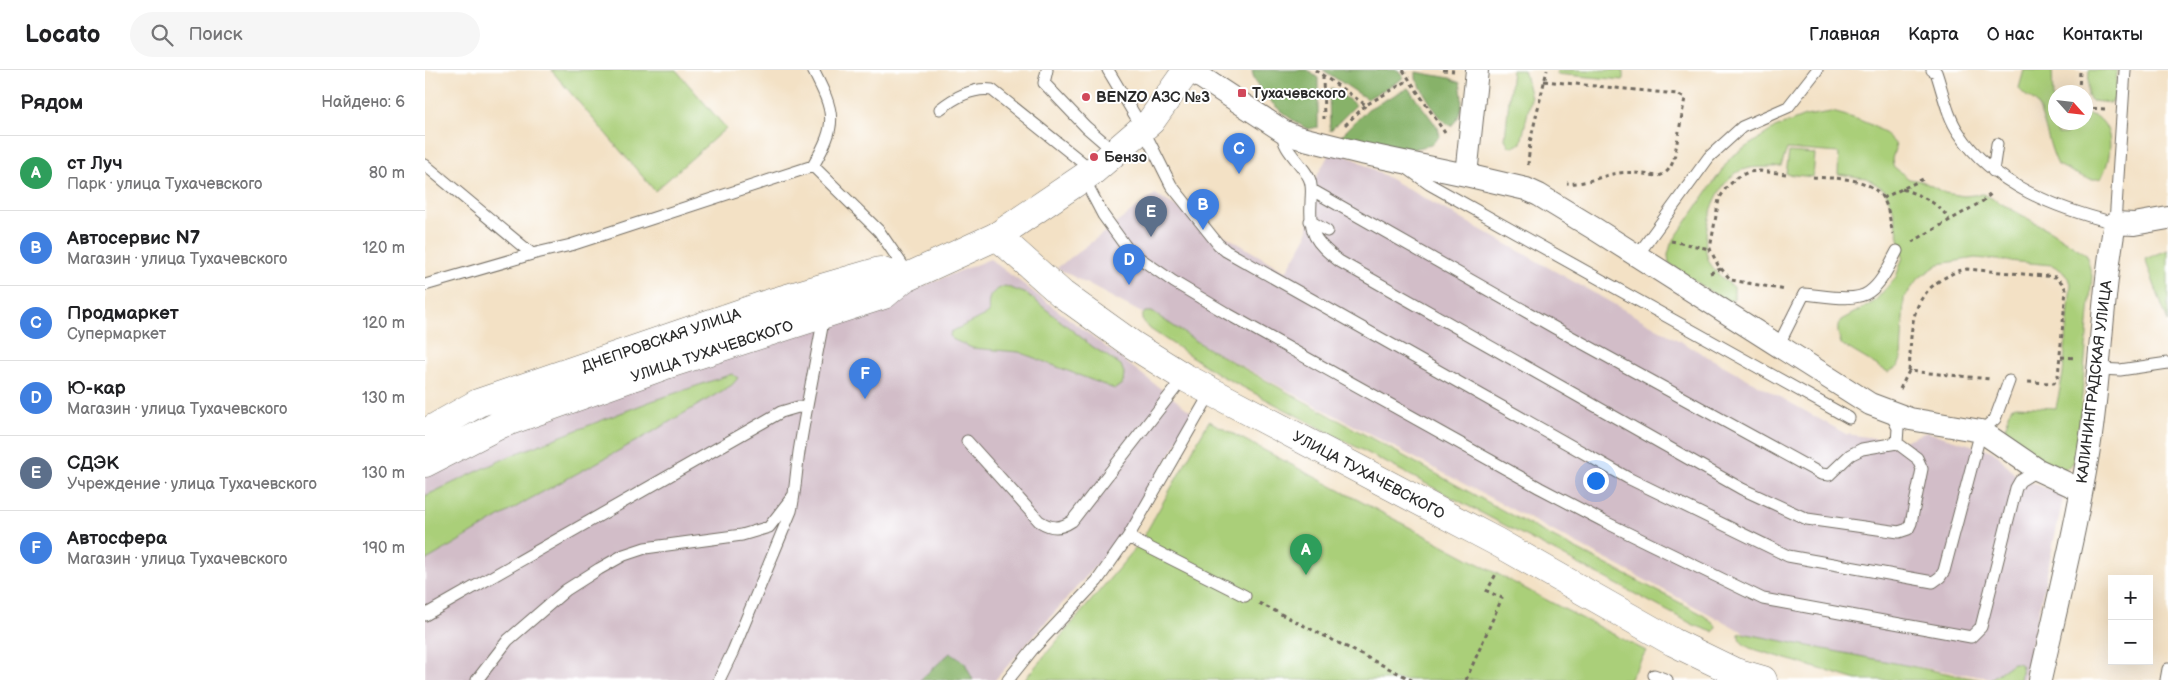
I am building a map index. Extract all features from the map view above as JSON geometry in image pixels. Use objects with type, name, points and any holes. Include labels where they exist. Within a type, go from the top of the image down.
[{"type":"main road","name":"УЛИЦА ТУХАЧЕВСКОГО","points":[[425,463],[501,424],[663,366],[821,301],[884,295],[907,278],[997,236],[1088,174],[1143,129],[1189,70]]},
{"type":"main road","name":"УЛИЦА ТУХАЧЕВСКОГО","points":[[997,236],[1062,294],[1133,346],[1184,377],[1497,542],[1673,642],[1735,672],[1763,680]]},
{"type":"main road","name":"ДНЕПРОВСКАЯ УЛИЦА","points":[[425,433],[478,403],[821,301]]},
{"type":"street","points":[[1189,70],[1297,137],[1391,159],[1467,167],[1539,195],[1870,404],[1910,419],[1981,430],[2038,470],[2081,490]]},
{"type":"street","points":[[1467,167],[1477,70]]},
{"type":"street","points":[[2115,224],[2134,224],[2168,218]]},
{"type":"street","name":"КАЛИНИНГРАДСКАЯ УЛИЦА","points":[[2040,680],[2081,490],[2091,434],[2108,263],[2115,224]]},
{"type":"lane","points":[[425,285],[532,254],[571,245],[813,166],[825,145],[831,119],[829,101],[813,70]]},
{"type":"lane","points":[[1047,70],[1044,83],[1086,126],[1115,152]]},
{"type":"lane","points":[[1108,70],[1143,129],[1171,185],[1218,244],[1226,251],[1629,478],[1788,556],[1933,582],[1940,577],[1944,571],[1981,430],[1995,418],[2009,381]]},
{"type":"lane","points":[[1637,256],[1709,157],[1742,127],[1788,107],[1817,70]]},
{"type":"lane","points":[[1937,71],[1958,132],[1993,171],[2050,202],[2082,215],[2115,224],[2125,70]]},
{"type":"lane","points":[[940,109],[955,98],[983,88],[992,90],[1088,174],[1103,215],[1129,251],[1182,286],[1234,318],[1540,488],[1763,599],[1971,637],[1981,627],[2016,488],[2020,481],[2038,470]]},
{"type":"lane","points":[[1283,130],[1284,141],[1309,179],[1312,190],[1310,221],[1314,236],[1320,246],[1339,261],[1742,489],[1807,518],[1899,532],[1907,529],[1911,523],[1922,469],[1917,458],[1897,443],[1862,449],[1850,455],[1835,472],[1829,475],[1821,474],[1555,328],[1312,190]]},
{"type":"lane","points":[[1993,171],[1997,144]]},
{"type":"lane","points":[[1391,159],[1429,184],[1849,418]]},
{"type":"lane","points":[[425,165],[532,254]]},
{"type":"lane","points":[[813,166],[879,231],[907,278]]},
{"type":"lane","points":[[1310,221],[1327,231]]},
{"type":"lane","points":[[1779,346],[1804,294],[1845,298],[1867,294],[1876,286],[1897,250]]},
{"type":"lane","points":[[719,680],[784,531],[795,493],[798,457],[821,301]]},
{"type":"lane","points":[[2098,369],[2120,370],[2168,363]]},
{"type":"lane","points":[[967,441],[1039,521],[1055,528],[1064,527],[1072,521],[1184,377]]},
{"type":"lane","points":[[1008,680],[1032,650],[1097,581],[1128,537],[1211,392]]},
{"type":"lane","points":[[425,615],[781,412],[798,407],[806,408]]},
{"type":"lane","points":[[1890,413],[1898,428],[1897,443]]},
{"type":"lane","points":[[477,680],[508,640],[566,590],[599,569],[625,554],[645,548],[742,535],[769,527],[795,493]]},
{"type":"lane","points":[[1128,537],[1245,596]]},
{"type":"lane","points":[[2166,680],[2168,669]]},
{"type":"lane","points":[[1654,675],[1667,680]]},
{"type":"path","points":[[1315,70],[1366,105],[1409,80]]},
{"type":"path","points":[[1403,70],[1436,117],[1467,167]]},
{"type":"path","points":[[1528,168],[1530,142],[1547,70]]},
{"type":"path","points":[[2079,85],[2080,70]]},
{"type":"path","points":[[1323,76],[1324,127],[1329,144]]},
{"type":"path","points":[[1544,81],[1677,94],[1685,98],[1674,159],[1671,167],[1663,175],[1627,172],[1570,184],[1562,182]]},
{"type":"path","points":[[1786,174],[1760,171],[1748,172],[1738,177],[1726,188],[1719,199],[1710,249],[1718,265],[1731,280],[1804,294]]},
{"type":"path","points":[[1813,177],[1863,182],[1874,188],[1883,198],[1897,250],[1983,201],[2008,179]]},
{"type":"path","points":[[1883,198],[1923,180]]},
{"type":"path","points":[[1901,189],[1927,198],[1941,208],[1949,219]]},
{"type":"path","points":[[1674,242],[1710,249]]},
{"type":"path","points":[[1890,413],[1909,371],[1913,321],[1918,303],[1926,290],[1956,271],[1967,269],[2056,278],[2062,282],[2066,290],[2058,376],[2053,383],[2009,381],[1909,371]]},
{"type":"path","points":[[1467,680],[1502,598],[1487,591],[1498,570],[1493,567]]},
{"type":"path","points":[[1245,596],[1412,680]]},
{"type":"shaded area","points":[[1333,147],[1846,434],[1901,442],[1927,432],[1995,452],[2019,479],[2064,494],[2024,680],[2004,680],[1764,643],[1057,268],[1155,194],[1286,272],[1307,236],[1314,181]]},
{"type":"shaded area","points":[[990,259],[1194,414],[1121,537],[995,680],[425,680],[425,475],[499,436],[900,295]]},
{"type":"green space","points":[[551,70],[676,70],[726,128],[655,191]]},
{"type":"green space","points":[[1252,70],[1307,70],[1318,78],[1318,127],[1308,129],[1282,112],[1259,87]]},
{"type":"green space","points":[[1323,70],[1398,70],[1404,78],[1367,99]]},
{"type":"green space","points":[[1512,70],[1524,70],[1531,98],[1521,143],[1513,147],[1509,146],[1505,139]]},
{"type":"green space","points":[[1558,70],[1623,70],[1623,80],[1556,74]]},
{"type":"green space","points":[[2024,70],[2052,70],[2053,85],[2048,85],[2048,130],[2056,130],[2058,134],[2066,134],[2069,130],[2093,130],[2093,116],[2103,122],[2108,130],[2110,150],[2101,178],[2090,179],[2058,165],[2038,106],[2019,88]]},
{"type":"green space","points":[[2089,70],[2117,70],[2116,97],[2111,103],[2093,101],[2093,85],[2088,85]]},
{"type":"green space","points":[[1416,72],[1450,78],[1460,83],[1462,100],[1460,112],[1451,126],[1441,119],[1416,79]]},
{"type":"green space","points":[[1332,88],[1356,105],[1330,131],[1329,91]]},
{"type":"green space","points":[[1408,88],[1438,128],[1440,136],[1431,145],[1413,149],[1338,139],[1368,109]]},
{"type":"green space","points":[[1832,112],[1867,123],[1890,138],[1896,145],[1892,159],[1893,166],[1909,179],[1922,181],[1945,193],[1964,196],[1984,194],[2052,232],[2086,254],[2092,276],[2077,455],[2072,464],[2065,469],[2050,466],[2008,436],[2005,429],[2011,408],[2016,406],[2056,408],[2063,374],[2071,283],[2064,272],[2052,265],[1975,258],[1939,264],[1919,278],[1904,298],[1901,359],[1898,367],[1888,372],[1841,344],[1838,329],[1841,320],[1874,302],[1896,277],[1903,257],[1893,209],[1885,190],[1866,178],[1838,174],[1839,153],[1787,149],[1781,166],[1742,170],[1728,179],[1711,210],[1706,235],[1706,246],[1707,256],[1714,270],[1734,287],[1734,299],[1727,303],[1669,263],[1668,255],[1671,244],[1731,157],[1775,128],[1805,116]]},
{"type":"green space","points":[[1789,152],[1815,154],[1813,177],[1786,174]]},
{"type":"green space","points":[[2168,250],[2168,322],[2145,259]]},
{"type":"green space","points":[[1005,286],[1027,294],[1093,347],[1121,365],[1124,373],[1123,383],[1115,389],[1019,352],[972,348],[952,339],[951,332],[989,313],[989,299],[996,290]]},
{"type":"green space","points":[[1145,312],[1152,312],[1207,348],[1522,521],[1700,613],[1714,623],[1717,628],[1713,632],[1694,625],[1218,374],[1150,329],[1142,320]]},
{"type":"green space","points":[[732,374],[738,378],[732,385],[642,438],[528,500],[425,561],[425,496],[510,456],[649,402]]},
{"type":"green space","points":[[1209,421],[1646,651],[1629,680],[1024,680],[1140,543]]},
{"type":"green space","points":[[1742,633],[1981,680],[1857,680],[1750,648],[1740,641],[1739,634]]},
{"type":"green space","points":[[950,653],[965,663],[973,680],[920,680]]},
{"type":"green space","points":[[2013,663],[2022,665],[2020,680],[1989,680]]},
{"type":"place","name":"Тухачевского","points":[[1242,93]]},
{"type":"place","name":"BENZO АЗС №3","points":[[1086,97]]},
{"type":"place","name":"Бензо","points":[[1094,157]]},
{"type":"place","name":"Продмаркет","points":[[1239,174]]},
{"type":"place","name":"Автосервис N7","points":[[1203,230]]},
{"type":"place","name":"СДЭК","points":[[1151,237]]},
{"type":"place","name":"Ю-кар","points":[[1129,285]]},
{"type":"place","name":"Автосфера","points":[[865,399]]},
{"type":"place","name":"ст Луч","points":[[1306,575]]}]
